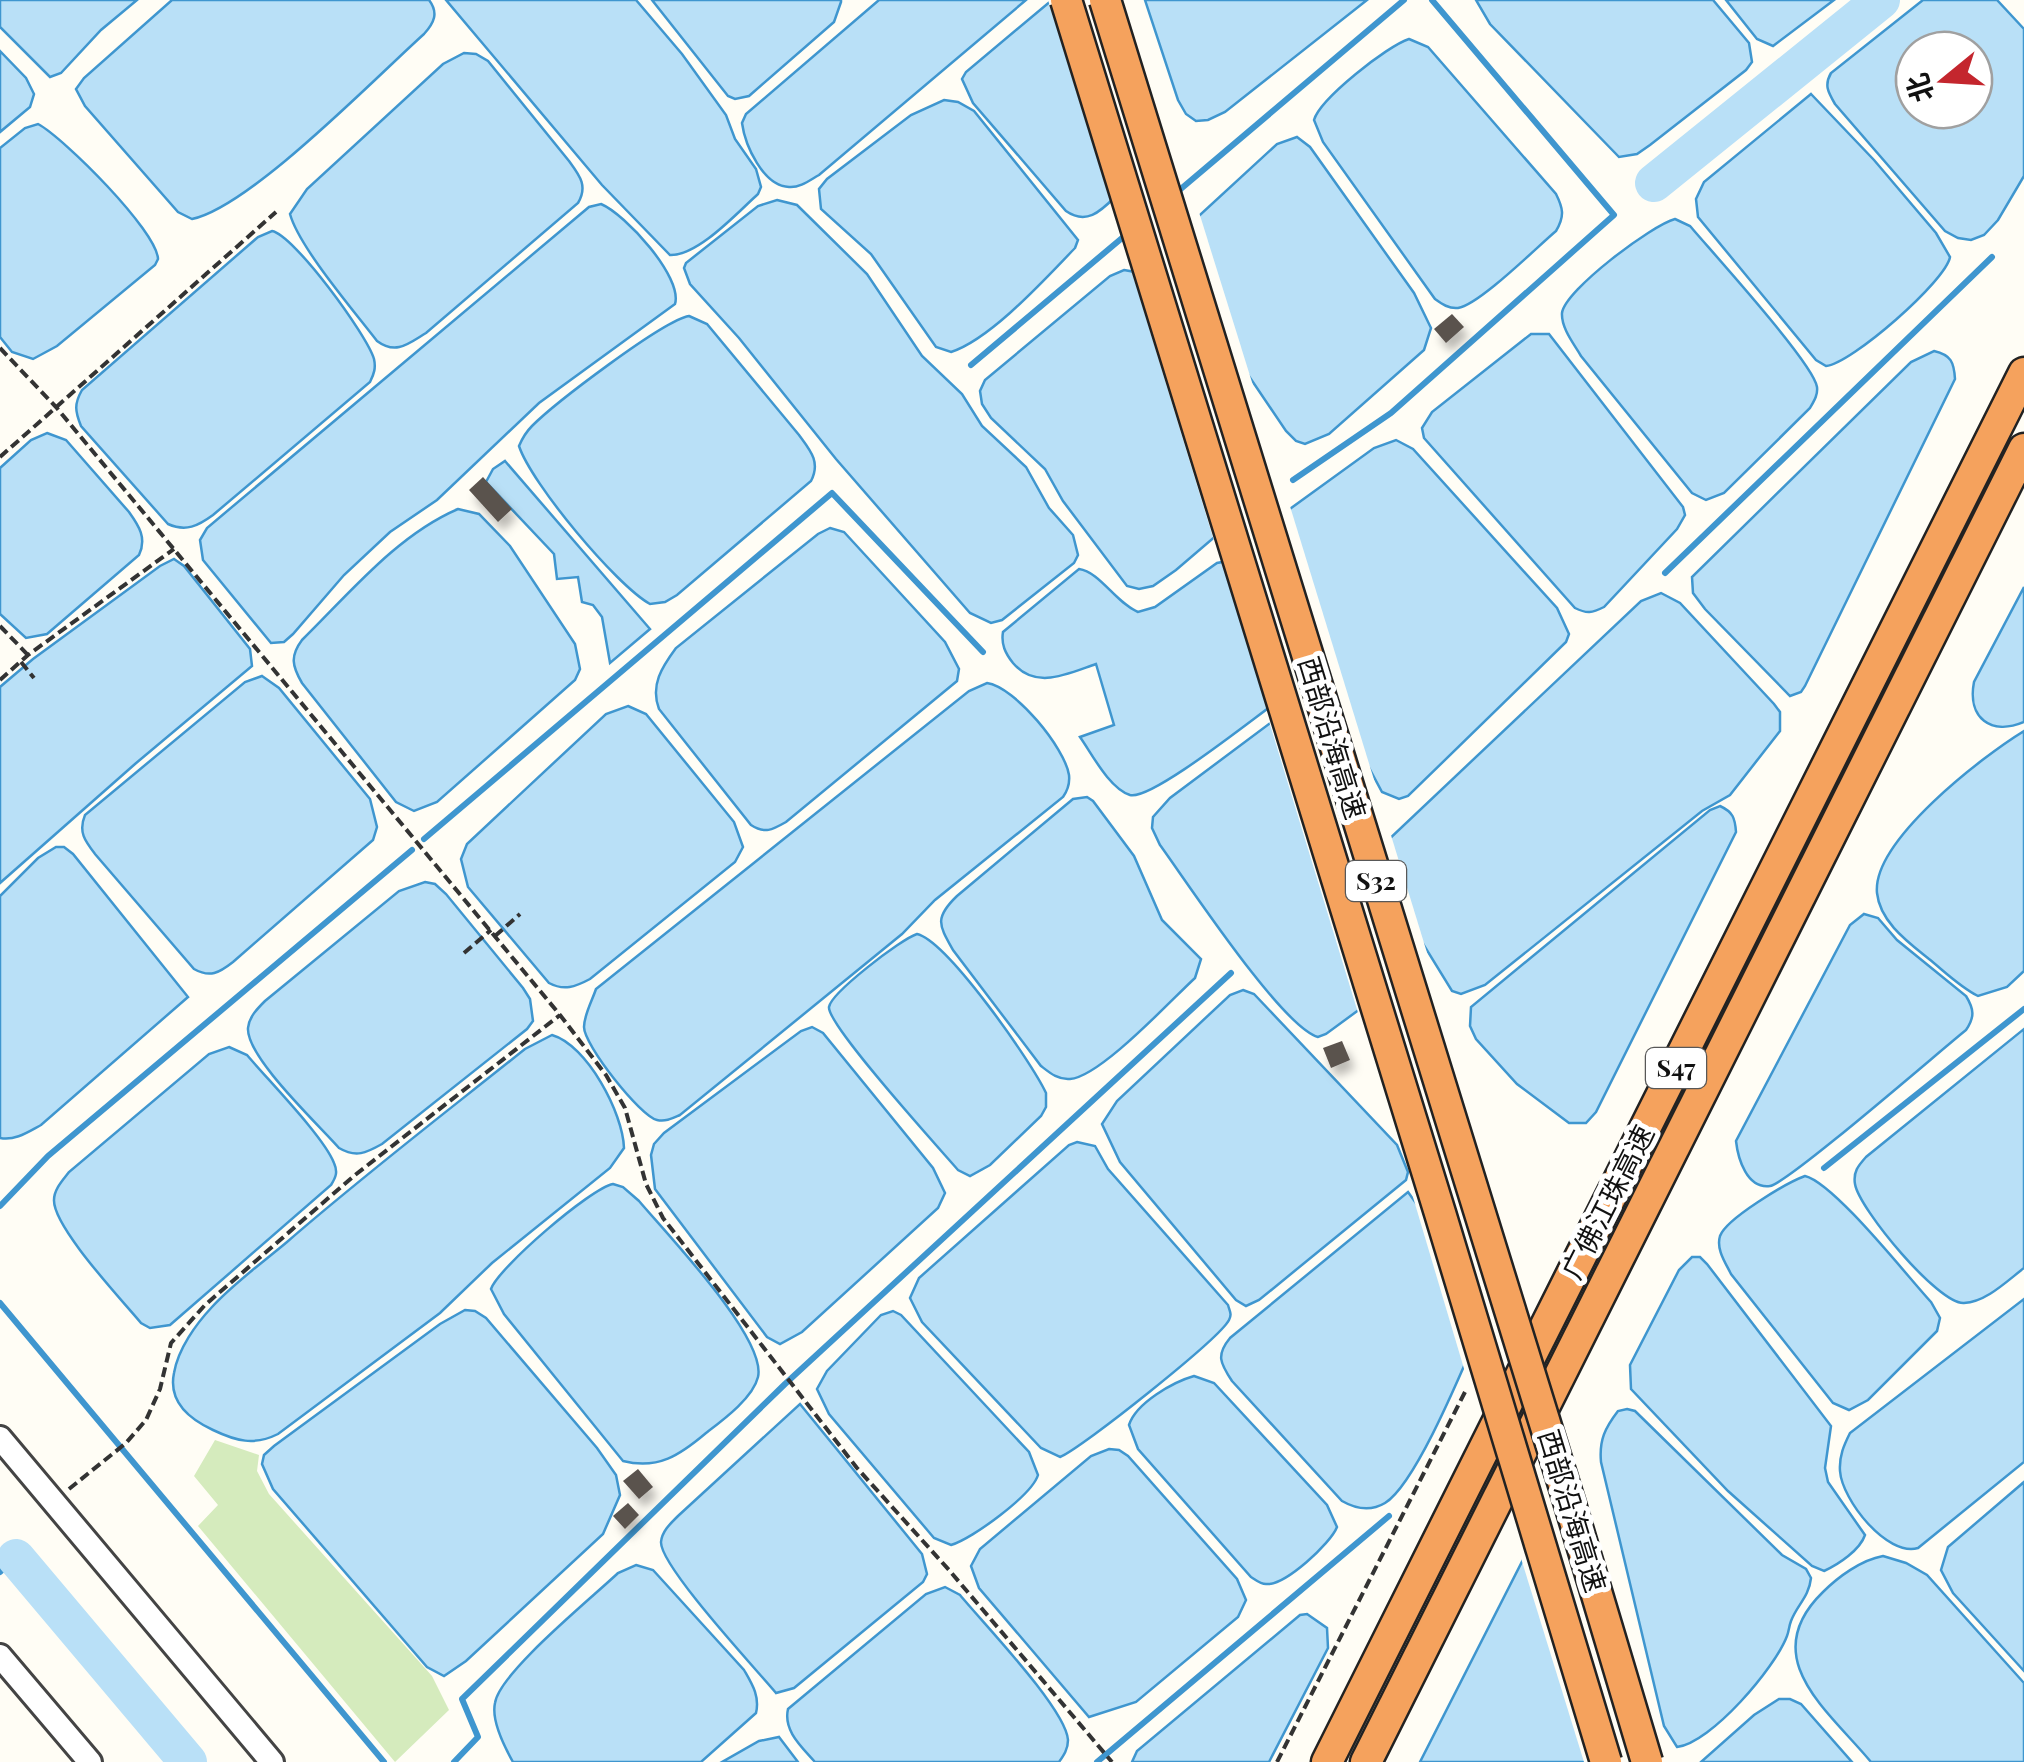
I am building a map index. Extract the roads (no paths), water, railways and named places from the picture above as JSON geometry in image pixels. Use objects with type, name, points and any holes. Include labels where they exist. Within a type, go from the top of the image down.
[{"type":"highway","name":"西部沿海高速","points":[[1066,0],[1606,1762]]},
{"type":"highway","name":"西部沿海高速","points":[[1105,0],[1647,1762]]},
{"type":"highway","name":"广佛江珠高速","points":[[1327,1762],[2024,373]]},
{"type":"highway","name":"广佛江珠高速","points":[[1366,1762],[2024,449]]},
{"type":"street","points":[[0,1438],[272,1762]]},
{"type":"street","points":[[0,1656],[90,1762]]},
{"type":"water","points":[[0,0],[137,0],[101,30],[61,73],[50,77],[0,27]]},
{"type":"water","points":[[172,0],[429,0],[434,14],[424,34],[278,167],[217,209],[192,219],[178,212],[85,106],[76,89]]},
{"type":"water","points":[[446,0],[636,0],[726,115],[735,139],[756,169],[761,187],[758,194],[705,241],[670,255],[602,185]]},
{"type":"water","points":[[652,0],[841,2],[834,22],[749,96],[735,99],[728,96]]},
{"type":"water","points":[[879,0],[1026,0],[819,175],[789,187],[771,180],[751,153],[742,123],[746,114]]},
{"type":"water","points":[[1052,0],[1115,197],[1086,217],[1066,211],[973,103],[962,79]]},
{"type":"water","points":[[1145,0],[1367,0],[1225,112],[1196,121],[1186,114],[1178,100]]},
{"type":"water","points":[[1476,0],[1713,0],[1749,43],[1752,62],[1650,145],[1637,154],[1619,157],[1490,24]]},
{"type":"water","points":[[1726,0],[1834,0],[1773,46],[1757,39]]},
{"type":"water","points":[[1923,0],[1997,0],[2024,29],[2024,176],[1998,220],[1984,235],[1971,240],[1945,231],[1835,104],[1828,81],[1831,73]]},
{"type":"water","points":[[1409,39],[1428,47],[1556,194],[1561,208],[1556,231],[1493,287],[1458,308],[1435,299],[1323,142],[1314,120],[1328,99],[1356,74]]},
{"type":"water","points":[[0,51],[26,78],[34,94],[30,107],[0,132]]},
{"type":"water","points":[[464,53],[488,61],[573,166],[582,191],[578,203],[426,333],[402,346],[390,347],[377,341],[328,279],[304,244],[290,214],[307,189],[443,64]]},
{"type":"water","points":[[1811,94],[1874,160],[1936,233],[1950,257],[1932,284],[1896,320],[1855,352],[1826,366],[1816,360],[1698,217],[1696,199],[1704,182]]},
{"type":"water","points":[[944,100],[974,111],[1078,240],[1075,248],[1017,307],[983,335],[951,352],[936,347],[871,254],[821,209],[819,189],[911,115]]},
{"type":"water","points":[[38,124],[87,165],[126,208],[154,246],[158,259],[57,346],[33,359],[12,352],[0,337],[0,148],[25,128]]},
{"type":"water","points":[[1297,137],[1310,147],[1414,293],[1431,328],[1424,350],[1329,434],[1305,444],[1286,431],[1163,249],[1277,144]]},
{"type":"water","points":[[777,200],[797,205],[867,274],[922,356],[962,394],[982,426],[1026,467],[1049,508],[1073,535],[1078,555],[1074,563],[1002,620],[991,623],[970,613],[690,284],[686,263],[758,206]]},
{"type":"water","points":[[601,204],[624,220],[650,248],[670,278],[675,304],[539,403],[437,500],[390,532],[344,575],[293,634],[284,642],[271,643],[203,560],[200,540],[207,528],[589,207]]},
{"type":"water","points":[[1675,219],[1690,226],[1761,308],[1799,356],[1817,387],[1810,408],[1724,493],[1706,500],[1692,493],[1581,356],[1562,319],[1567,303],[1593,275],[1648,233]]},
{"type":"water","points":[[272,231],[296,249],[344,309],[369,347],[374,374],[370,382],[213,515],[192,527],[168,524],[81,426],[78,399],[82,390],[258,237]]},
{"type":"water","points":[[1124,270],[1135,272],[1266,493],[1176,570],[1153,586],[1139,589],[1127,586],[1063,501],[1045,469],[991,418],[982,404],[980,391],[985,380],[1110,276]]},
{"type":"water","points":[[689,316],[707,324],[799,435],[815,468],[811,481],[677,595],[650,604],[576,532],[540,484],[519,446],[532,426],[584,383],[656,332]]},
{"type":"water","points":[[1531,334],[1549,334],[1683,507],[1685,515],[1677,529],[1604,607],[1593,612],[1575,608],[1424,438],[1422,428],[1432,412]]},
{"type":"water","points":[[1934,351],[1950,360],[1955,379],[1805,686],[1790,696],[1705,609],[1693,593],[1692,577],[1911,362]]},
{"type":"water","points":[[47,433],[66,440],[129,512],[139,527],[142,543],[139,555],[47,634],[26,638],[0,614],[0,468],[31,440]]},
{"type":"water","points":[[1396,440],[1413,449],[1557,608],[1569,634],[1566,642],[1408,796],[1399,799],[1382,792],[1247,540],[1374,448]]},
{"type":"water","points":[[505,461],[650,629],[610,663],[602,617],[593,605],[582,602],[578,577],[557,579],[554,554],[486,482],[493,469]]},
{"type":"water","points":[[458,509],[479,514],[510,546],[575,644],[580,669],[575,680],[437,802],[414,811],[396,802],[302,683],[294,656],[302,640],[375,567],[414,534]]},
{"type":"water","points":[[830,528],[844,532],[945,642],[959,669],[957,681],[786,822],[772,829],[760,829],[751,825],[659,709],[657,684],[676,648]]},
{"type":"water","points":[[174,559],[184,566],[250,649],[252,666],[0,883],[0,687]]},
{"type":"water","points":[[1228,561],[1278,701],[1180,772],[1159,785],[1130,795],[1108,778],[1080,737],[1114,725],[1096,664],[1052,677],[1032,676],[1008,656],[1003,632],[1079,569],[1094,576],[1138,612],[1155,607],[1217,563]]},
{"type":"water","points":[[2024,587],[2024,722],[2001,727],[1984,721],[1978,714],[1974,682]]},
{"type":"water","points":[[1661,593],[1680,603],[1774,704],[1780,712],[1780,731],[1730,795],[1702,811],[1485,985],[1461,994],[1452,991],[1385,882],[1385,843],[1641,601]]},
{"type":"water","points":[[262,676],[279,688],[370,799],[377,827],[373,840],[233,962],[210,974],[194,969],[95,854],[82,826],[85,815],[245,682]]},
{"type":"water","points":[[987,683],[1011,695],[1049,735],[1069,775],[1063,797],[680,1115],[663,1120],[649,1116],[614,1079],[586,1036],[585,1018],[596,989],[969,691]]},
{"type":"water","points":[[628,706],[646,714],[734,822],[743,847],[735,862],[590,979],[560,987],[549,983],[468,887],[461,859],[467,844],[606,714]]},
{"type":"water","points":[[1293,706],[1398,981],[1318,1037],[1302,1027],[1259,982],[1160,845],[1152,828],[1153,817],[1170,798]]},
{"type":"water","points":[[2024,731],[2024,971],[2007,987],[1978,996],[1912,946],[1889,922],[1877,893],[1880,872],[1892,849],[1933,802]]},
{"type":"water","points":[[1087,797],[1134,856],[1162,920],[1201,959],[1195,978],[1134,1036],[1099,1066],[1066,1079],[1041,1066],[953,950],[941,922],[957,896],[1073,799]]},
{"type":"water","points":[[1720,806],[1732,816],[1736,832],[1596,1112],[1586,1123],[1569,1123],[1517,1084],[1476,1039],[1470,1026],[1471,1007],[1710,810]]},
{"type":"water","points":[[56,847],[64,847],[73,854],[188,997],[41,1125],[16,1137],[0,1138],[0,896],[38,858]]},
{"type":"water","points":[[425,882],[435,884],[446,894],[523,988],[530,999],[533,1021],[382,1144],[366,1152],[351,1153],[339,1148],[271,1073],[251,1041],[249,1024],[265,1001],[399,891]]},
{"type":"water","points":[[1864,914],[1878,918],[1897,940],[1966,996],[1972,1009],[1971,1021],[1966,1030],[1804,1164],[1782,1180],[1762,1186],[1745,1171],[1736,1141],[1850,925]]},
{"type":"water","points":[[917,934],[948,957],[967,979],[1007,1030],[1046,1093],[1041,1116],[990,1165],[970,1176],[958,1170],[886,1087],[846,1037],[829,1007],[841,990],[868,967]]},
{"type":"water","points":[[1243,990],[1254,994],[1397,1145],[1408,1172],[1406,1180],[1259,1300],[1246,1306],[1236,1300],[1120,1162],[1102,1124],[1117,1101],[1230,995]]},
{"type":"water","points":[[812,1027],[823,1033],[933,1168],[945,1193],[938,1208],[802,1332],[780,1344],[767,1337],[655,1189],[651,1155],[654,1144],[664,1133],[801,1031]]},
{"type":"water","points":[[2024,1029],[2024,1268],[1988,1295],[1964,1303],[1937,1289],[1902,1254],[1860,1196],[1855,1173],[1866,1157]]},
{"type":"water","points":[[552,1035],[578,1052],[610,1100],[624,1148],[610,1168],[492,1263],[440,1313],[278,1434],[253,1441],[237,1439],[204,1426],[189,1415],[174,1393],[174,1373],[188,1337],[212,1307],[405,1144],[525,1049]]},
{"type":"water","points":[[229,1047],[247,1055],[308,1124],[328,1152],[335,1177],[331,1185],[170,1325],[150,1328],[141,1323],[76,1245],[57,1212],[54,1196],[69,1172],[209,1054]]},
{"type":"water","points":[[1077,1142],[1095,1146],[1108,1169],[1228,1305],[1231,1314],[1220,1331],[1177,1369],[1060,1457],[1041,1448],[922,1322],[910,1298],[919,1278]]},
{"type":"water","points":[[1805,1176],[1818,1182],[1851,1212],[1931,1302],[1940,1318],[1937,1331],[1868,1400],[1849,1410],[1833,1403],[1731,1274],[1719,1246],[1720,1236],[1733,1220]]},
{"type":"water","points":[[613,1184],[639,1201],[712,1286],[747,1337],[757,1360],[755,1385],[736,1408],[678,1454],[647,1464],[623,1461],[504,1314],[491,1289],[510,1264],[546,1230]]},
{"type":"water","points":[[1408,1192],[1490,1306],[1413,1469],[1385,1503],[1363,1508],[1342,1501],[1232,1381],[1221,1354],[1230,1338]]},
{"type":"water","points":[[1692,1257],[1700,1257],[1707,1264],[1831,1426],[1825,1468],[1828,1482],[1865,1535],[1848,1556],[1824,1571],[1812,1566],[1728,1491],[1631,1389],[1630,1365],[1679,1270]]},
{"type":"water","points":[[2024,1299],[2024,1462],[1918,1548],[1893,1544],[1868,1524],[1843,1483],[1840,1460],[1850,1433]]},
{"type":"water","points":[[465,1310],[486,1318],[597,1448],[616,1475],[620,1495],[603,1534],[466,1661],[444,1676],[427,1667],[273,1489],[262,1464],[264,1455],[274,1446],[440,1324]]},
{"type":"water","points":[[893,1311],[1029,1452],[1038,1475],[1025,1494],[1000,1515],[951,1545],[934,1538],[829,1414],[817,1389],[827,1371],[881,1315]]},
{"type":"water","points":[[1194,1376],[1214,1383],[1327,1505],[1337,1527],[1306,1562],[1274,1583],[1262,1583],[1251,1577],[1138,1449],[1129,1425],[1139,1409],[1156,1394]]},
{"type":"water","points":[[800,1404],[922,1554],[927,1574],[923,1582],[794,1688],[776,1693],[692,1594],[661,1542],[675,1519]]},
{"type":"water","points":[[1618,1411],[1635,1411],[1782,1555],[1806,1569],[1811,1578],[1780,1650],[1756,1684],[1724,1719],[1677,1747],[1664,1726],[1601,1462],[1606,1429]]},
{"type":"water","points":[[1109,1449],[1128,1456],[1237,1579],[1246,1600],[1238,1617],[1136,1702],[1089,1717],[979,1588],[971,1566],[980,1549],[1091,1456]]},
{"type":"water","points":[[2024,1482],[2024,1671],[1953,1593],[1941,1570],[1948,1547]]},
{"type":"water","points":[[1531,1544],[1596,1762],[1420,1762]]},
{"type":"water","points":[[1883,1556],[1927,1575],[2024,1683],[2024,1762],[1871,1762],[1819,1703],[1797,1661],[1796,1639],[1804,1616],[1843,1575]]},
{"type":"water","points":[[636,1565],[653,1570],[744,1670],[756,1696],[756,1713],[701,1762],[513,1762],[495,1718],[500,1690],[569,1617],[618,1573]]},
{"type":"water","points":[[945,1587],[960,1595],[1054,1708],[1068,1740],[1059,1762],[815,1762],[791,1731],[788,1709],[926,1594]]},
{"type":"water","points":[[1307,1614],[1327,1628],[1328,1648],[1269,1762],[1132,1762],[1137,1751],[1300,1615]]},
{"type":"water","points":[[1779,1699],[1801,1704],[1852,1762],[1701,1762],[1754,1715]]},
{"type":"water","points":[[779,1737],[798,1762],[722,1762],[759,1741]]},
{"type":"waterway","points":[[1176,193],[1404,0]]},
{"type":"waterway","points":[[1293,480],[1391,413],[1614,215],[1432,0]]},
{"type":"waterway","points":[[1654,183],[1881,0]]},
{"type":"waterway","points":[[971,365],[1128,233]]},
{"type":"waterway","points":[[1665,573],[1992,257]]},
{"type":"waterway","points":[[424,839],[832,493],[983,652]]},
{"type":"waterway","points":[[0,1206],[48,1156],[412,850]]},
{"type":"waterway","points":[[454,1762],[478,1737],[462,1699],[785,1384],[1231,973]]},
{"type":"waterway","points":[[1824,1168],[2024,1009]]},
{"type":"waterway","points":[[0,1303],[384,1762]]},
{"type":"waterway","points":[[1097,1762],[1389,1516]]},
{"type":"waterway","points":[[0,1572],[16,1558]]},
{"type":"waterway","points":[[16,1558],[188,1762]]}]
